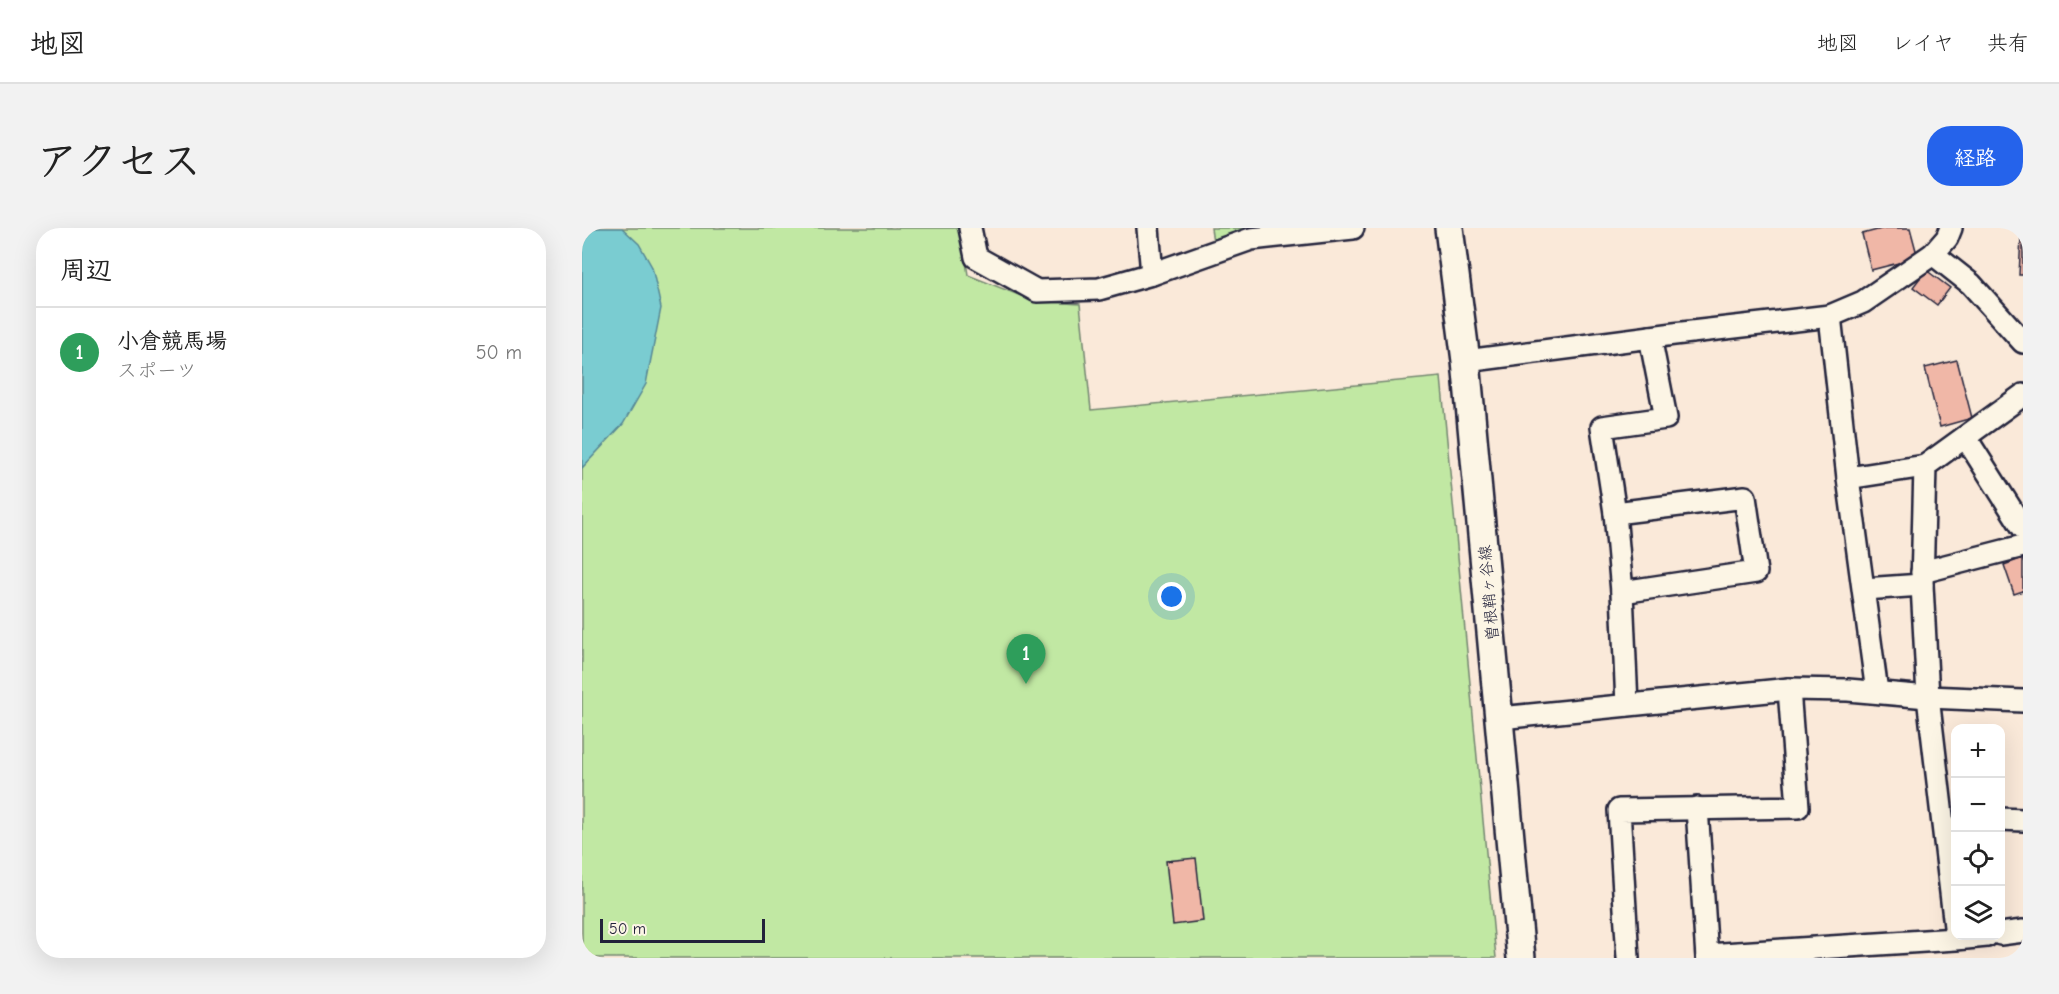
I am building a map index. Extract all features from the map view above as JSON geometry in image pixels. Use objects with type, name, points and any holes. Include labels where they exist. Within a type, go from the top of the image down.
[{"type":"main road","name":"曽根鞘ヶ谷線","points":[[1449,228],[1467,361],[1521,958]]},
{"type":"street","points":[[970,228],[976,256],[1037,291],[1099,289],[1152,274],[1251,239],[1353,228]]},
{"type":"street","points":[[1148,228],[1152,274]]},
{"type":"street","points":[[1467,361],[1830,316],[1863,302],[1933,254],[1947,238],[1951,228]]},
{"type":"street","points":[[1933,254],[1971,284],[2023,342]]},
{"type":"street","points":[[1830,316],[1848,478],[1877,692]]},
{"type":"street","points":[[1627,705],[1622,592],[1602,427],[1666,418],[1650,337]]},
{"type":"street","points":[[1848,478],[1925,466],[2023,395]]},
{"type":"street","points":[[1966,438],[2023,528]]},
{"type":"street","points":[[1696,808],[1707,956],[1822,953],[1956,942],[1949,818],[1928,697],[1922,578],[1925,466]]},
{"type":"street","points":[[1614,513],[1745,497],[1756,572],[1622,592]]},
{"type":"street","points":[[1864,589],[1922,578],[2023,546]]},
{"type":"street","points":[[1500,718],[1789,689],[1848,690],[1928,697],[2023,701]]},
{"type":"street","points":[[1628,958],[1619,810],[1798,807],[1789,689]]},
{"type":"street","points":[[2005,819],[2023,820]]},
{"type":"street","points":[[2005,933],[2023,931]]},
{"type":"green space","points":[[582,228],[961,228],[968,275],[1034,301],[1080,304],[1091,410],[1441,377],[1496,958],[582,958]]},
{"type":"green space","points":[[1211,228],[1271,228],[1213,242]]},
{"type":"water","points":[[582,228],[622,228],[639,244],[652,267],[661,308],[646,384],[623,424],[582,468]]},
{"type":"building","points":[[1885,228],[1910,228],[1918,258],[1871,270],[1862,234]]},
{"type":"building","points":[[2021,237],[2023,237],[2023,275],[2019,275]]},
{"type":"building","points":[[1926,270],[1950,288],[1937,305],[1913,287]]},
{"type":"building","points":[[1957,360],[1972,418],[1940,427],[1925,368]]},
{"type":"building","points":[[2023,558],[2023,591],[2014,594],[2004,565]]},
{"type":"building","points":[[1196,858],[1203,921],[1173,925],[1166,861]]},
{"type":"place","name":"小倉競馬場","points":[[1026,684]]}]
